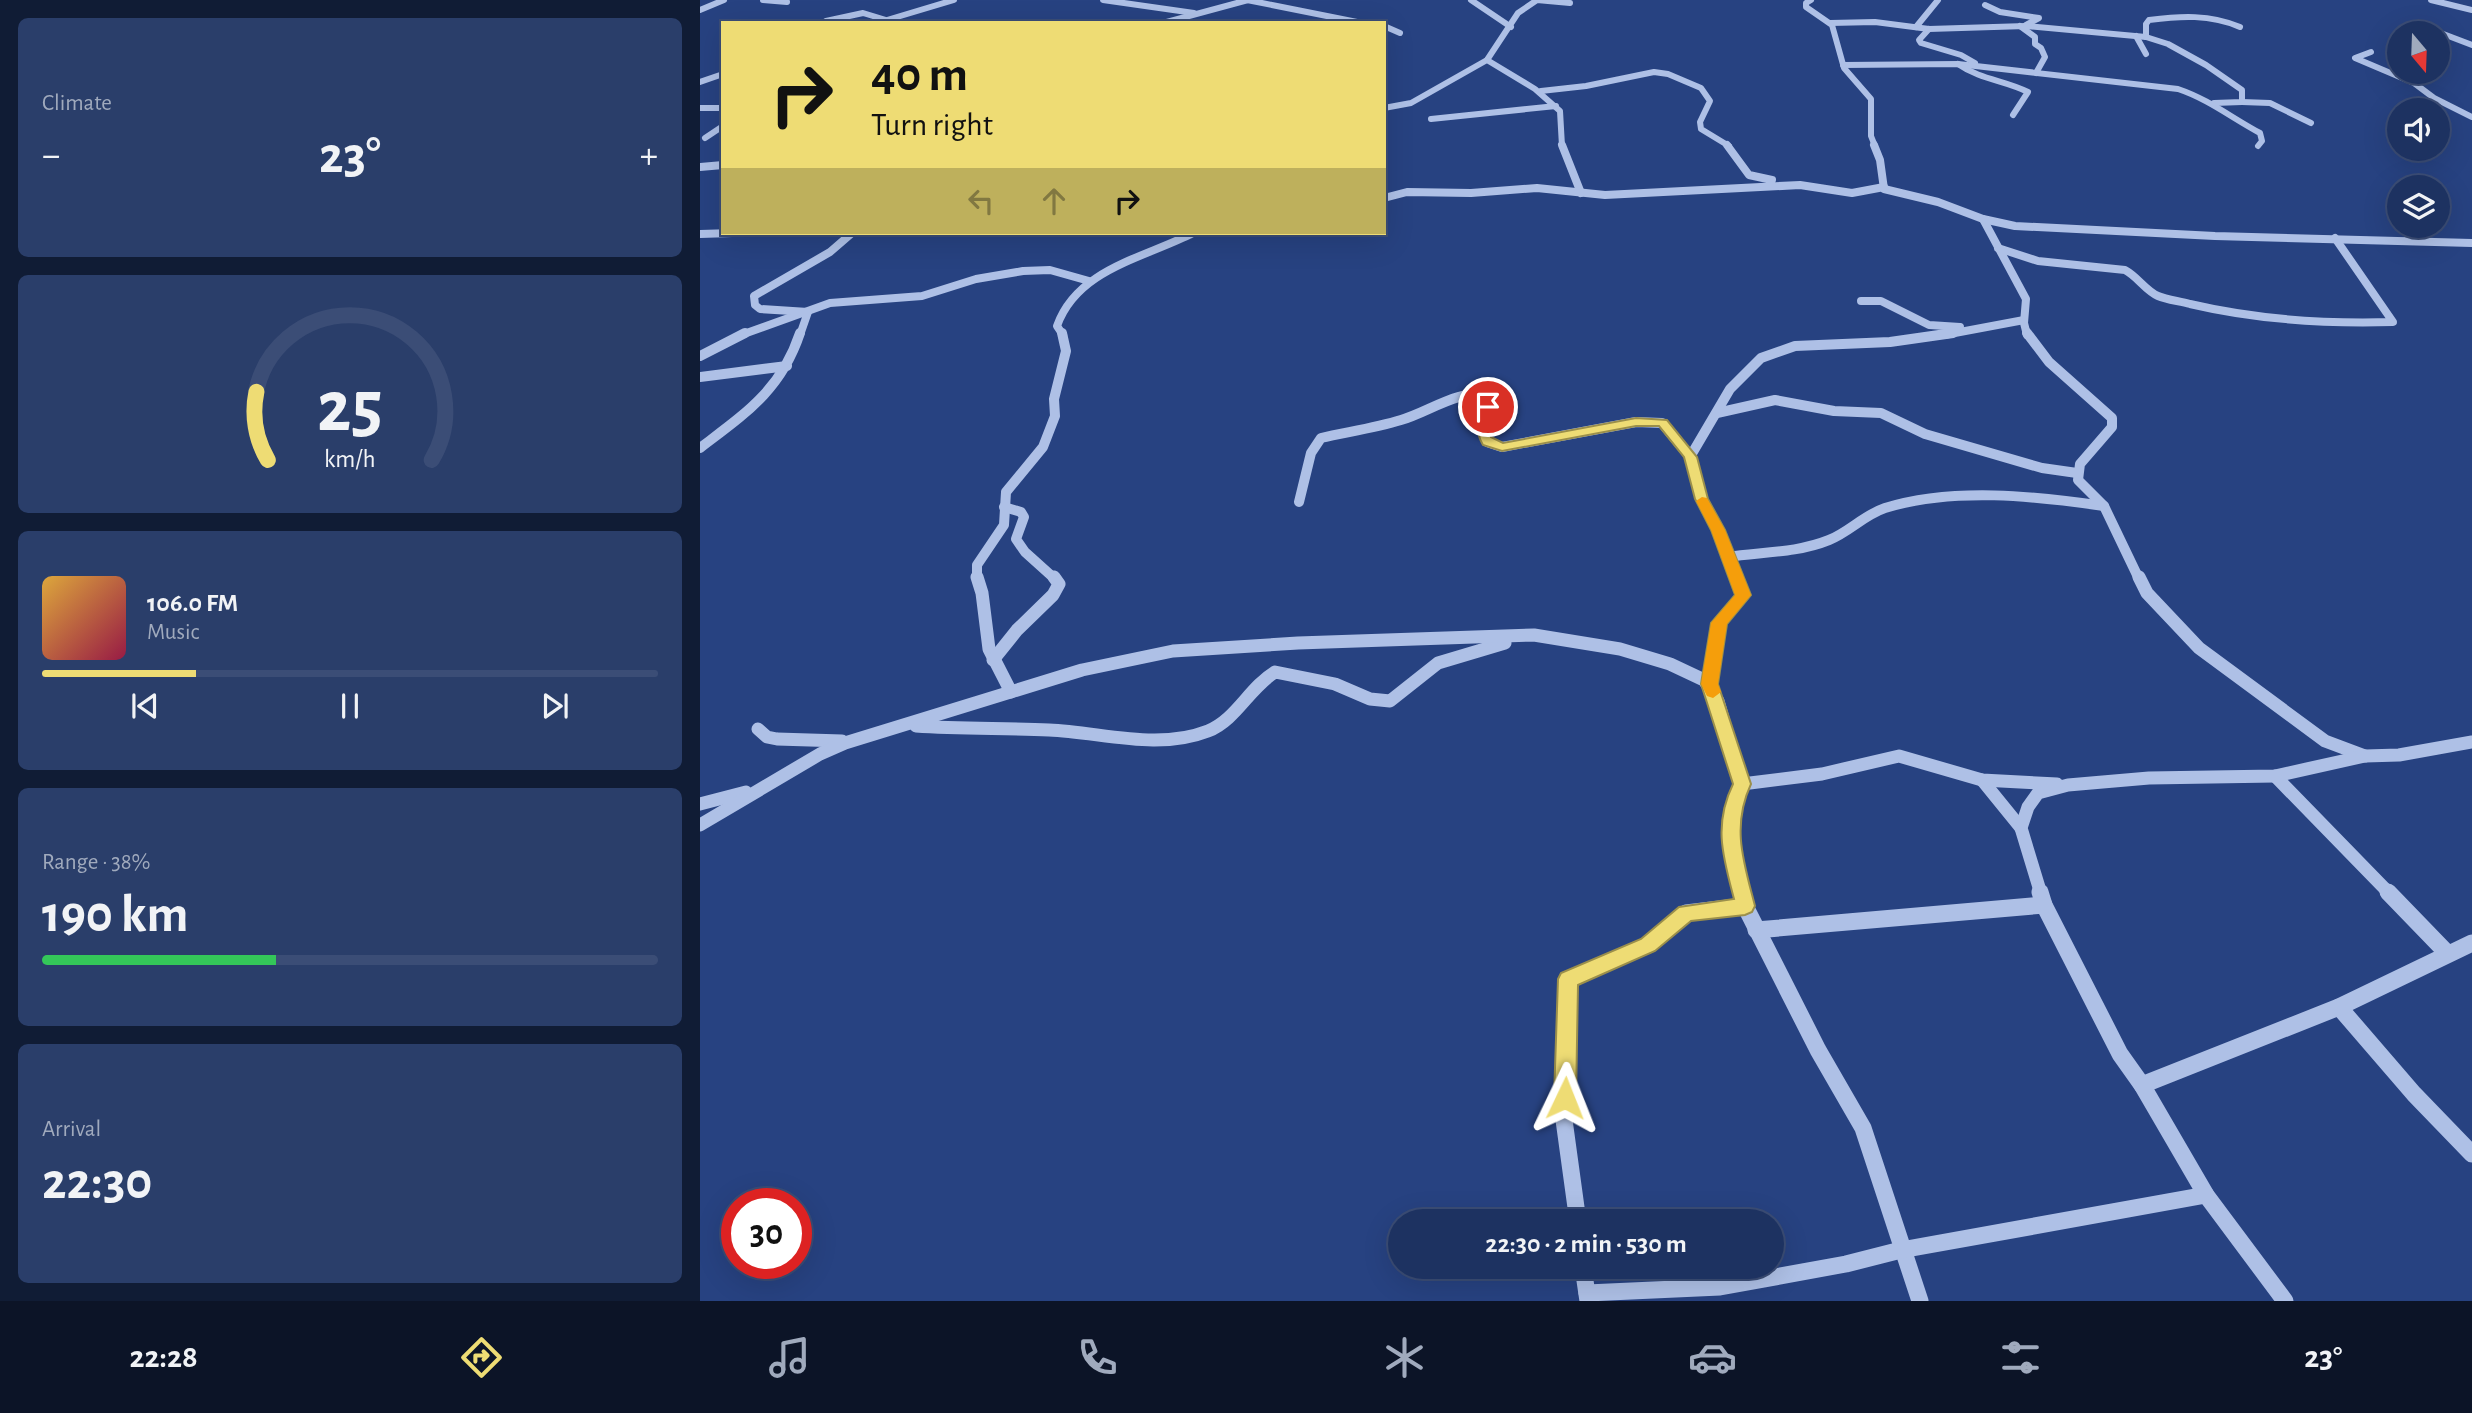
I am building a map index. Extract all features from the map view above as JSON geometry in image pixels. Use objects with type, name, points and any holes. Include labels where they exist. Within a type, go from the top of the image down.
[{"type":"street","points":[[700,10],[724,0]]},
{"type":"street","points":[[763,0],[787,2]]},
{"type":"street","points":[[826,21],[863,13],[886,20],[954,0]]},
{"type":"street","points":[[1103,0],[1194,13]]},
{"type":"street","points":[[1141,6],[1153,0]]},
{"type":"street","points":[[1169,21],[1248,0],[1351,21]]},
{"type":"street","points":[[1471,0],[1511,27]]},
{"type":"street","points":[[1386,108],[1411,103],[1487,60],[1518,13],[1537,0],[1570,3]]},
{"type":"street","points":[[1811,0],[1805,3],[1806,7],[1830,23],[1836,32],[1843,65],[1871,99],[1870,131],[1880,160],[1884,187],[1889,192],[1938,202],[1983,219],[2015,226],[2256,238],[2472,243]]},
{"type":"street","points":[[1916,27],[1938,0]]},
{"type":"street","points":[[2431,0],[2472,10]]},
{"type":"street","points":[[1985,5],[2000,12],[2039,18],[2023,26]]},
{"type":"street","points":[[2146,37],[2146,24],[2149,20],[2204,18],[2240,27]]},
{"type":"street","points":[[1830,23],[1875,22],[1928,29],[2023,26],[2146,37],[2174,47],[2212,68],[2242,90],[2242,102]]},
{"type":"street","points":[[2023,26],[2035,37],[2035,44],[2041,48],[2045,57],[2036,73]]},
{"type":"street","points":[[1386,27],[1400,33]]},
{"type":"street","points":[[1928,29],[1919,42],[1961,55],[1978,65]]},
{"type":"street","points":[[2136,36],[2146,54]]},
{"type":"street","points":[[2450,37],[2472,45]]},
{"type":"street","points":[[2371,52],[2355,58],[2414,83],[2434,98],[2472,117]]},
{"type":"street","points":[[1487,60],[1506,74],[1541,91],[1556,106],[1563,116],[1561,142],[1567,163],[1575,174],[1581,193]]},
{"type":"street","points":[[1958,64],[1970,74],[2007,82],[2028,92],[2013,116]]},
{"type":"street","points":[[1843,65],[1978,65],[2178,89],[2214,103],[2233,119],[2260,133],[2262,141],[2259,146]]},
{"type":"street","points":[[1541,91],[1587,86],[1647,72],[1668,74],[1701,88],[1710,102],[1704,110],[1699,126],[1726,143],[1749,176],[1852,193],[1884,187]]},
{"type":"street","points":[[700,82],[721,75]]},
{"type":"street","points":[[712,77],[721,79]]},
{"type":"street","points":[[2214,103],[2256,100],[2278,104],[2311,123]]},
{"type":"street","points":[[1430,119],[1556,106]]},
{"type":"street","points":[[700,108],[721,108]]},
{"type":"street","points":[[705,138],[721,127]]},
{"type":"street","points":[[700,167],[721,164]]},
{"type":"street","points":[[1386,197],[1407,192],[1471,193],[1537,188],[1605,195],[1800,185]]},
{"type":"street","points":[[1983,219],[2026,299],[2028,307],[2024,320],[2027,333],[2046,359],[2112,418],[2112,427],[2080,464],[2078,480],[2104,506],[2147,593],[2199,648],[2325,741],[2365,756]]},
{"type":"street","points":[[1991,236],[2015,226]]},
{"type":"street","points":[[700,234],[721,233]]},
{"type":"street","points":[[808,312],[760,309],[753,300],[759,291],[800,271],[830,252],[850,235]]},
{"type":"street","points":[[1011,692],[993,660],[976,574],[977,565],[1004,525],[1006,492],[1043,447],[1055,416],[1054,399],[1066,351],[1064,336],[1057,326],[1058,316],[1063,305],[1090,281],[1190,235]]},
{"type":"street","points":[[1998,248],[2038,261],[2067,261],[2125,270],[2137,276],[2143,285],[2158,296],[2221,311],[2357,323],[2393,323],[2394,320],[2385,306],[2334,238]]},
{"type":"street","points":[[700,356],[736,337],[840,302],[922,296],[976,279],[1023,271],[1050,270],[1090,281]]},
{"type":"street","points":[[1861,302],[1881,301],[1890,304],[1929,325],[1971,328]]},
{"type":"street","points":[[736,337],[760,309]]},
{"type":"street","points":[[700,449],[770,387],[787,366],[799,342],[808,312]]},
{"type":"street","points":[[1690,457],[1745,371],[1761,358],[1780,349],[1804,344],[1860,345],[1908,341],[2024,320]]},
{"type":"street","points":[[700,377],[787,366]]},
{"type":"street","points":[[1299,502],[1311,453],[1321,438],[1388,425],[1445,402],[1478,393],[1489,395],[1491,399],[1483,422],[1487,442],[1494,445],[1521,444],[1650,421],[1662,423],[1690,457],[1702,499],[1718,530],[1743,595],[1719,623],[1709,684],[1742,784],[1732,804],[1731,848],[1745,906],[1818,1050],[1863,1128],[1920,1301]]},
{"type":"street","points":[[1717,412],[1775,400],[1833,411],[1881,414],[1925,434],[2042,468],[2077,473]]},
{"type":"street","points":[[1728,557],[1828,540],[1882,509],[1904,504],[1980,498],[2024,498],[2104,506]]},
{"type":"street","points":[[993,660],[1017,630],[1053,595],[1059,584],[1048,570],[1020,549],[1016,539],[1024,517],[1021,512],[1004,507]]},
{"type":"street","points":[[700,825],[820,754],[850,741],[1082,670],[1187,650],[1534,635],[1626,649],[1693,673],[1709,684]]},
{"type":"street","points":[[909,725],[1048,730],[1146,739],[1176,738],[1206,732],[1221,724],[1250,688],[1275,672],[1335,684],[1370,699],[1391,701],[1438,663],[1534,635]]},
{"type":"street","points":[[758,729],[767,737],[776,739],[850,741]]},
{"type":"street","points":[[2325,741],[2336,763]]},
{"type":"street","points":[[1742,784],[1822,774],[1899,756],[1982,780],[2068,785],[2149,778],[2275,776],[2365,756],[2399,755],[2472,742]]},
{"type":"street","points":[[2275,776],[2448,954]]},
{"type":"street","points":[[1982,780],[2021,828],[2043,905],[2120,1054],[2142,1085],[2206,1195],[2285,1301]]},
{"type":"street","points":[[700,804],[773,783]]},
{"type":"street","points":[[2021,828],[2031,800],[2038,793],[2068,785]]},
{"type":"street","points":[[1756,930],[2043,905]]},
{"type":"street","points":[[1576,1209],[1564,1120],[1568,979],[1648,945],[1686,914],[1745,906]]},
{"type":"street","points":[[2142,1085],[2339,1007],[2472,943]]},
{"type":"street","points":[[2339,1007],[2414,1094],[2472,1154]]},
{"type":"street","points":[[1585,1279],[1587,1297],[1720,1287],[1846,1264],[1901,1250],[2206,1195]]},
{"type":"slow traffic","points":[[1702,501],[1718,530],[1743,595],[1719,623],[1709,684],[1713,692]]},
{"type":"route","points":[[1488,407],[1483,422],[1485,437],[1487,442],[1502,447],[1636,422],[1662,423],[1690,457],[1702,499],[1718,530],[1743,595],[1719,623],[1709,684],[1742,784],[1732,804],[1731,848],[1745,906],[1692,911],[1680,916],[1668,930],[1648,945],[1568,979],[1565,1098]]}]
